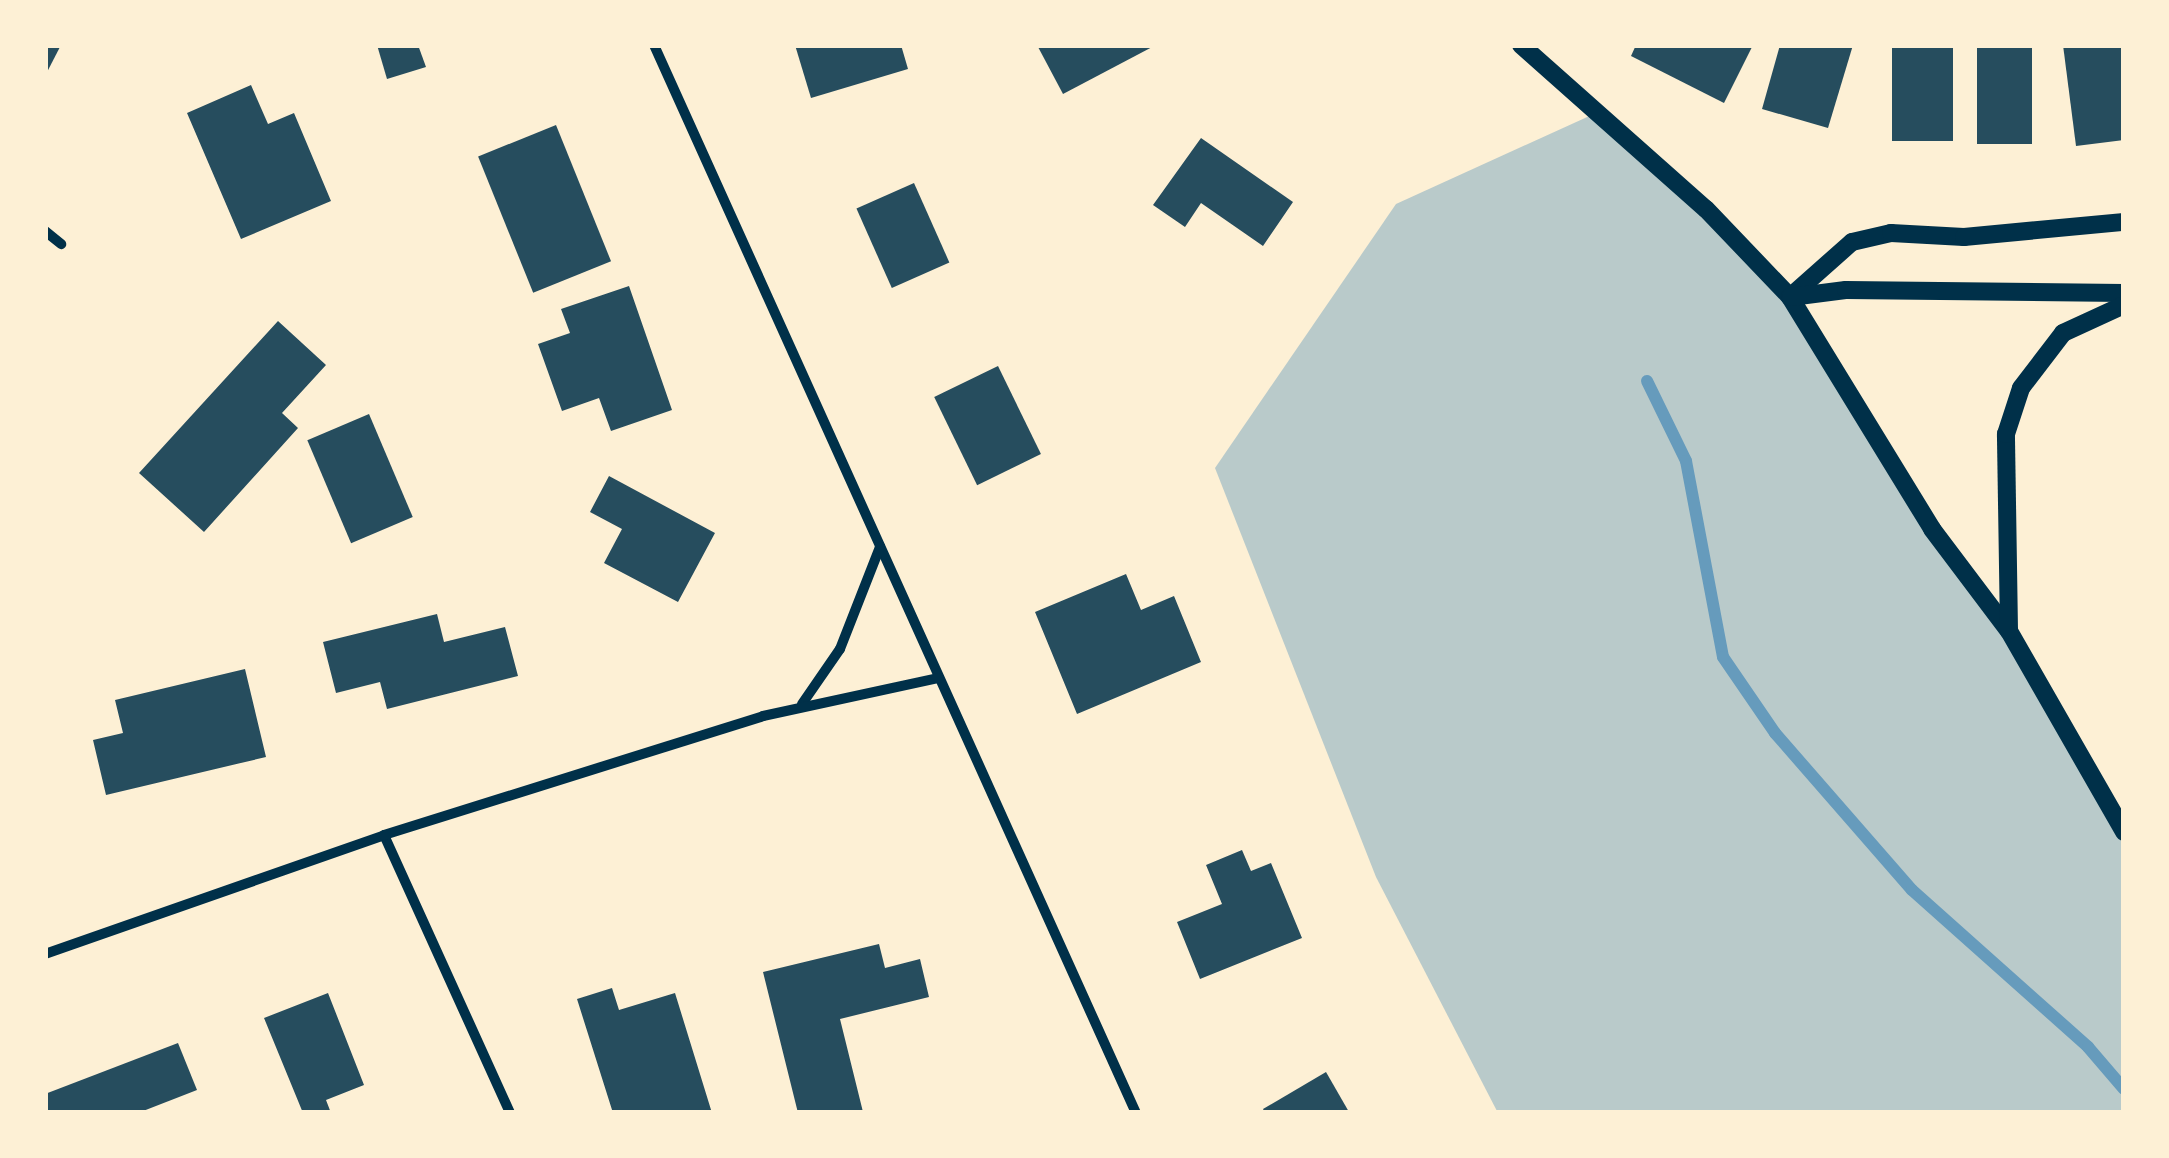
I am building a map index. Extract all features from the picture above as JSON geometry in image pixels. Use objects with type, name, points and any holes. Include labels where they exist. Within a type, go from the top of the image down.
[{"type":"street","points":[[654,45],[1136,1113]]},
{"type":"street","points":[[1521,45],[1706,209],[1790,297],[1932,529],[2009,631],[2124,832]]},
{"type":"street","points":[[1790,297],[1852,242],[1891,232],[1964,237],[2124,222]]},
{"type":"street","points":[[45,231],[60,244]]},
{"type":"street","points":[[1790,297],[1846,290],[2124,293]]},
{"type":"street","points":[[2009,631],[2006,434],[2022,388],[2064,333],[2124,305]]},
{"type":"street","points":[[802,704],[840,649],[880,547]]},
{"type":"street","points":[[45,954],[384,835],[802,704],[939,678]]},
{"type":"street","points":[[384,835],[510,1113]]},
{"type":"shaded area","points":[[1596,113],[1790,297],[2124,825],[2124,1113],[1498,1113],[1376,877],[1215,468],[1396,204]]},
{"type":"building","points":[[45,45],[61,45],[45,76]]},
{"type":"building","points":[[377,45],[418,45],[426,67],[387,79]]},
{"type":"building","points":[[795,45],[901,45],[908,69],[811,98]]},
{"type":"building","points":[[1037,45],[1156,45],[1063,94]]},
{"type":"building","points":[[1636,45],[1753,45],[1724,103],[1631,56]]},
{"type":"building","points":[[1780,45],[1853,45],[1828,128],[1762,109]]},
{"type":"building","points":[[1892,45],[1953,45],[1953,141],[1892,141]]},
{"type":"building","points":[[1977,45],[2032,45],[2032,144],[1977,144]]},
{"type":"building","points":[[2063,45],[2124,45],[2124,140],[2076,146]]},
{"type":"building","points":[[251,85],[268,124],[294,113],[331,201],[241,239],[187,113]]},
{"type":"building","points":[[556,125],[611,261],[533,293],[478,156]]},
{"type":"building","points":[[1201,138],[1293,202],[1263,246],[1201,203],[1185,227],[1153,205]]},
{"type":"building","points":[[914,183],[949,262],[892,288],[856,209]]},
{"type":"building","points":[[629,286],[672,410],[611,431],[599,398],[562,411],[538,344],[570,333],[561,309]]},
{"type":"building","points":[[278,321],[326,365],[282,413],[298,428],[204,532],[139,473]]},
{"type":"building","points":[[998,366],[1041,454],[977,485],[934,397]]},
{"type":"building","points":[[369,414],[413,517],[351,543],[307,440]]},
{"type":"building","points":[[609,476],[715,533],[678,602],[604,563],[622,529],[590,512]]},
{"type":"building","points":[[1126,574],[1141,610],[1174,596],[1201,662],[1077,714],[1035,612]]},
{"type":"building","points":[[437,614],[444,642],[505,627],[518,676],[387,709],[380,682],[336,693],[323,642]]},
{"type":"building","points":[[245,669],[266,757],[106,795],[93,740],[123,733],[115,700]]},
{"type":"building","points":[[1242,850],[1251,871],[1271,863],[1302,938],[1200,979],[1177,922],[1222,904],[1206,865]]},
{"type":"building","points":[[879,944],[885,968],[920,959],[929,997],[840,1019],[863,1112],[798,1113],[763,972]]},
{"type":"building","points":[[612,988],[619,1010],[675,993],[712,1113],[613,1113],[577,999]]},
{"type":"building","points":[[328,993],[364,1085],[326,1100],[331,1113],[303,1113],[264,1018]]},
{"type":"building","points":[[178,1043],[197,1090],[138,1113],[45,1113],[45,1094]]},
{"type":"building","points":[[1326,1072],[1349,1112],[1265,1113],[1263,1109]]},
{"type":"waterway","points":[[1647,381],[1686,461],[1723,657],[1775,733],[1912,890],[2088,1047],[2124,1089]]}]
